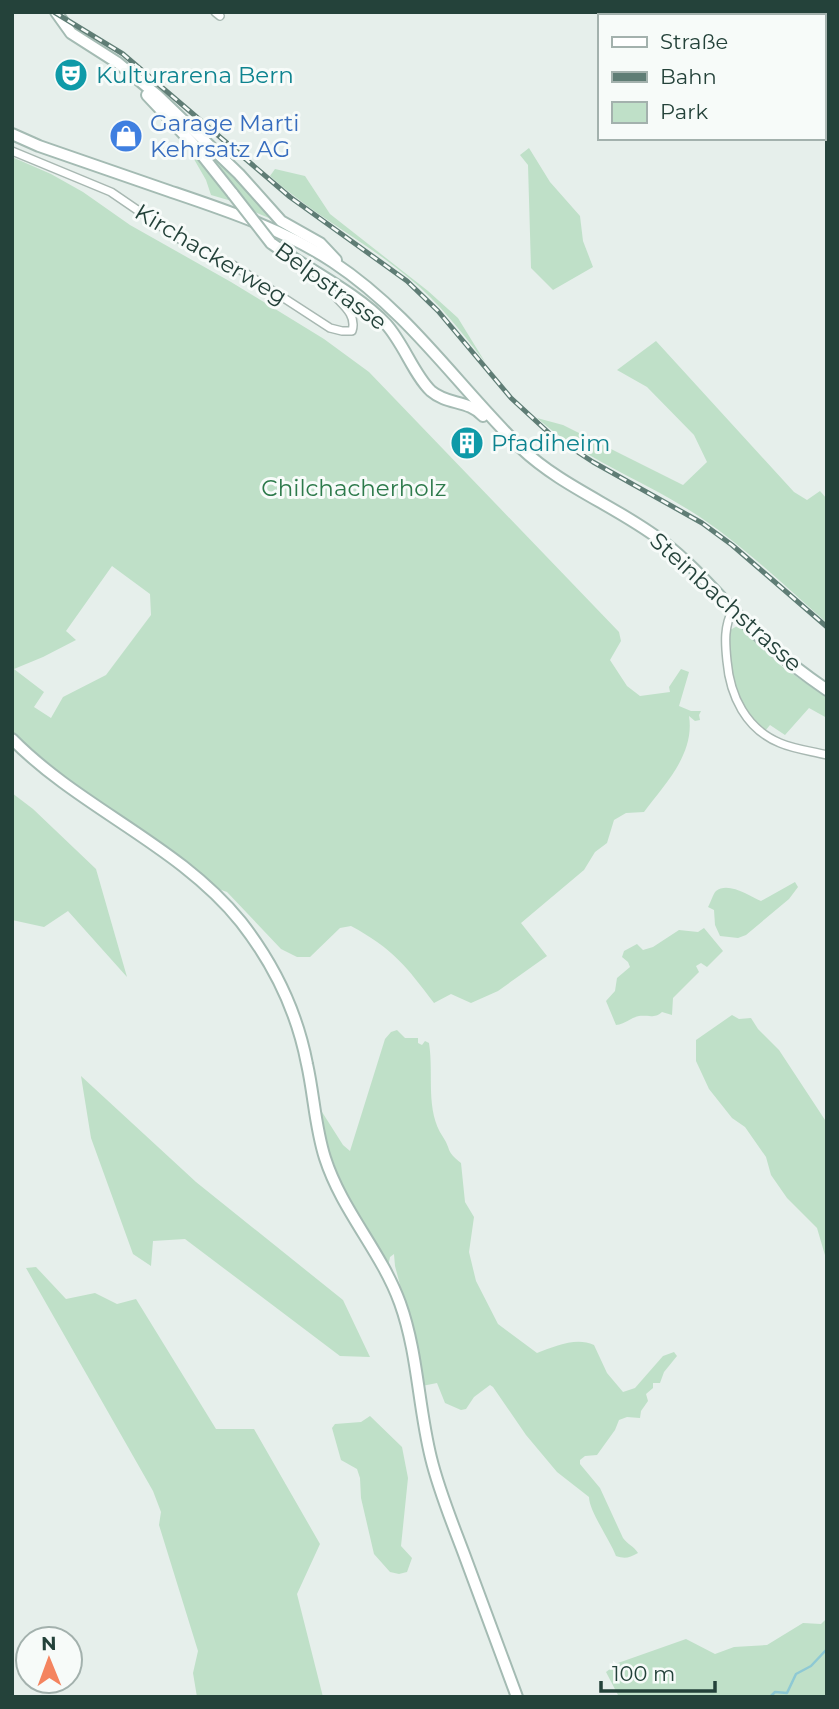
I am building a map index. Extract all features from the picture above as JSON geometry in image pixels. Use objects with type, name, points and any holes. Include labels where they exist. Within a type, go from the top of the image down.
[{"type":"street","name":"Belpstrasse","points":[[56,12],[71,33],[128,71],[239,174],[281,221],[320,243],[347,272]]},
{"type":"street","name":"Belpstrasse","points":[[128,71],[194,145],[271,243],[385,323],[433,392],[451,402],[474,407],[501,434],[520,447]]},
{"type":"street","points":[[12,134],[38,146],[242,216],[302,244],[347,272],[400,317],[433,349],[520,447]]},
{"type":"street","name":"Kirchackerweg","points":[[12,151],[111,192],[187,244],[233,265],[330,328],[352,331],[354,326],[351,313],[327,289],[324,279]]},
{"type":"street","name":"Steinbachstrasse","points":[[520,447],[554,473],[660,540],[700,574],[786,660],[827,690]]},
{"type":"street","points":[[733,609],[725,631],[726,653],[731,689],[738,705],[769,738],[827,755]]},
{"type":"street","points":[[12,739],[59,781],[162,851],[208,887],[245,928],[275,975],[295,1018],[304,1049],[318,1133],[329,1169],[342,1198],[387,1272],[399,1301],[410,1337],[437,1483],[517,1697]]},
{"type":"green space","points":[[192,137],[212,151],[276,221],[252,211]]},
{"type":"green space","points":[[183,140],[235,202],[211,195],[206,180]]},
{"type":"green space","points":[[529,148],[550,182],[580,216],[583,241],[593,267],[553,290],[531,268],[528,165],[520,155]]},
{"type":"green space","name":"Chilchacherholz","points":[[12,157],[83,192],[130,225],[324,339],[369,372],[619,632],[621,641],[610,660],[627,686],[640,696],[670,692],[669,687],[681,669],[689,672],[679,706],[691,711],[701,711],[700,720],[695,721],[689,716],[690,730],[683,756],[644,812],[626,813],[614,820],[607,843],[595,852],[584,870],[521,923],[547,956],[498,991],[471,1003],[451,994],[434,1003],[398,959],[351,926],[340,928],[310,957],[297,957],[281,949],[227,892],[213,887],[195,868],[78,788],[12,732]],"holes":[[[112,566],[150,594],[151,615],[106,675],[63,697],[51,718],[34,707],[44,692],[14,669],[76,640],[66,631]]]},
{"type":"green space","points":[[275,169],[305,176],[330,214],[428,291],[458,318],[485,362],[450,318],[420,287],[287,190],[270,176]]},
{"type":"green space","points":[[656,341],[794,492],[807,500],[820,491],[827,499],[827,623],[707,522],[670,498],[573,445],[537,418],[563,425],[683,485],[707,462],[694,435],[647,387],[617,370]]},
{"type":"green space","points":[[739,625],[780,665],[827,698],[827,718],[809,708],[785,735],[770,725],[765,731],[746,709],[731,673],[730,630]]},
{"type":"green space","points":[[12,793],[33,809],[96,869],[127,977],[68,911],[44,927],[12,920]]},
{"type":"green space","points":[[795,882],[798,887],[789,899],[746,935],[738,938],[720,936],[715,925],[714,910],[708,907],[716,891],[733,888],[761,901]]},
{"type":"green space","points":[[704,928],[723,951],[707,967],[701,963],[696,966],[699,972],[673,998],[672,1015],[662,1012],[654,1016],[639,1016],[616,1025],[606,1001],[615,991],[617,978],[630,967],[622,957],[624,951],[637,944],[643,950],[653,947],[679,930],[698,932]]},
{"type":"green space","points":[[732,1015],[739,1019],[751,1018],[779,1050],[827,1123],[827,1262],[817,1228],[787,1198],[771,1175],[766,1157],[745,1127],[732,1118],[709,1089],[696,1061],[696,1040]]},
{"type":"green space","points":[[397,1030],[405,1038],[418,1038],[418,1043],[422,1045],[425,1041],[429,1043],[434,1115],[437,1127],[451,1153],[461,1163],[465,1202],[474,1217],[469,1252],[476,1281],[498,1324],[537,1353],[573,1342],[594,1345],[607,1373],[623,1392],[635,1388],[663,1356],[674,1352],[677,1356],[664,1372],[660,1383],[653,1383],[653,1388],[646,1394],[648,1401],[640,1418],[627,1417],[619,1420],[597,1455],[585,1456],[580,1460],[580,1464],[600,1488],[623,1538],[638,1553],[632,1556],[616,1556],[592,1510],[589,1497],[557,1472],[526,1435],[493,1387],[490,1385],[474,1397],[466,1409],[461,1410],[445,1403],[437,1383],[422,1386],[394,1254],[390,1257],[388,1267],[349,1203],[326,1143],[319,1114],[322,1112],[343,1145],[350,1151],[385,1039]]},
{"type":"green space","points":[[81,1076],[196,1182],[343,1300],[370,1357],[340,1356],[185,1239],[153,1241],[151,1266],[133,1254],[91,1138]]},
{"type":"green space","points":[[36,1267],[66,1299],[95,1293],[117,1304],[136,1299],[216,1429],[254,1429],[320,1544],[297,1594],[323,1697],[197,1697],[193,1673],[198,1651],[159,1525],[161,1512],[153,1491],[26,1268]]},
{"type":"green space","points":[[370,1416],[402,1447],[408,1478],[401,1546],[412,1558],[407,1572],[399,1574],[390,1572],[374,1554],[357,1469],[341,1460],[332,1428],[335,1424],[361,1422]]},
{"type":"green space","points":[[827,1618],[827,1697],[619,1697],[606,1672],[618,1663],[686,1639],[715,1654],[734,1647],[767,1645],[803,1623],[821,1624]]},
{"type":"waterway","points":[[770,1697],[775,1692],[787,1693],[796,1674],[811,1666],[827,1649]]},
{"type":"railway","points":[[54,12],[123,54],[290,197],[407,281],[438,311],[511,398],[550,434],[593,462],[702,523],[732,545],[827,627]]},
{"type":"place","name":"Kulturarena Bern","points":[[71,75]]},
{"type":"place","name":"Garage Marti Kehrsatz AG","points":[[126,136]]},
{"type":"place","name":"Pfadiheim","points":[[467,443]]}]
